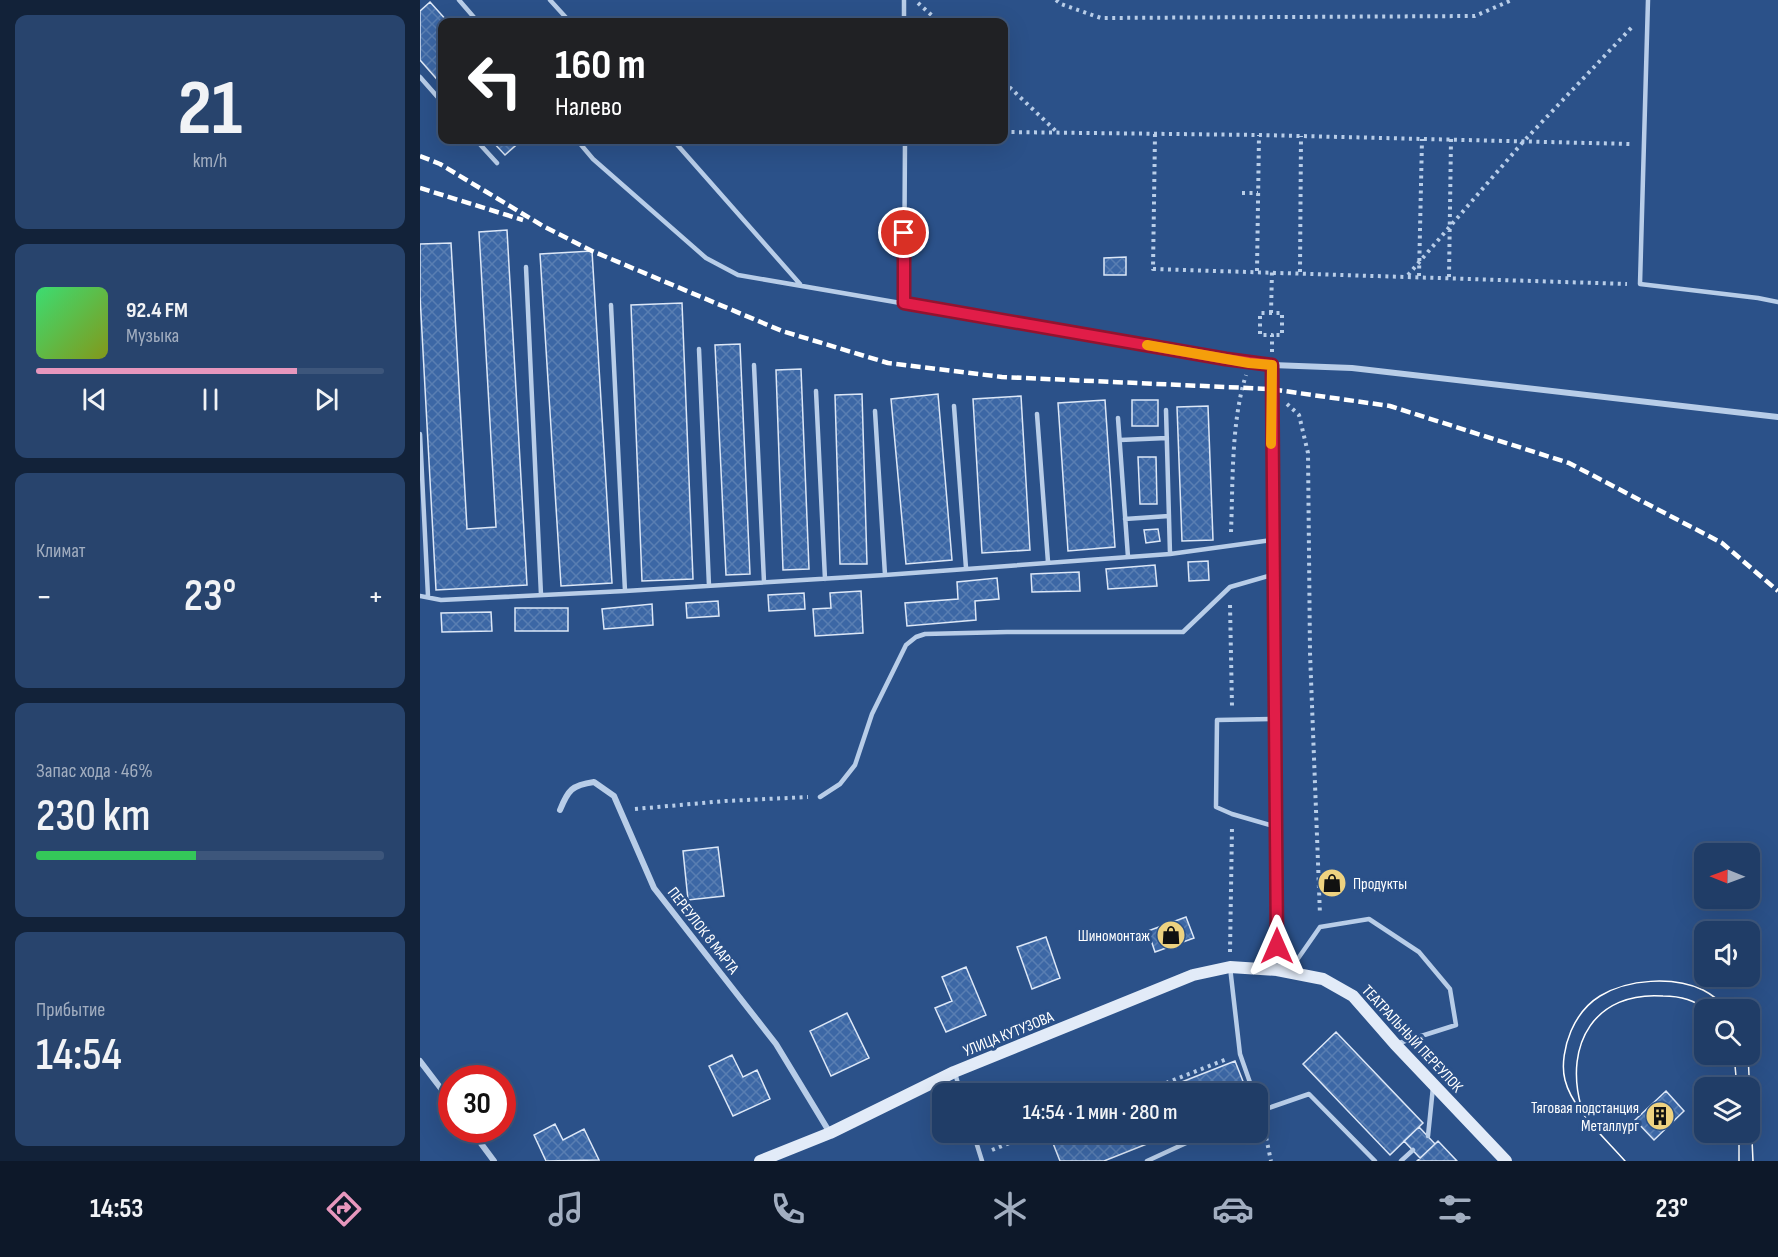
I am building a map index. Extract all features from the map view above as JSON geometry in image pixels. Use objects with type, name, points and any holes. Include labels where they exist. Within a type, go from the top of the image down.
[{"type":"main road","name":"УЛИЦА КУТУЗОВА","points":[[760,1161],[830,1132],[954,1072],[1193,975],[1230,967],[1283,971]]},
{"type":"main road","name":"ТЕАТРАЛЬНЫЙ ПЕРЕУЛОК","points":[[1283,971],[1323,979],[1353,996],[1395,1044],[1506,1161]]},
{"type":"street","points":[[1283,971],[1276,827],[1272,575],[1272,365],[1352,368],[1778,417]]},
{"type":"street","name":"ПЕРЕУЛОК 8 МАРТА","points":[[560,810],[567,793],[578,784],[594,782],[614,796],[654,888],[776,1044],[830,1132]]},
{"type":"street","points":[[420,1061],[438,1085]]},
{"type":"street","points":[[481,1143],[494,1161]]},
{"type":"lane","points":[[459,0],[475,18]]},
{"type":"lane","points":[[550,0],[566,18]]},
{"type":"lane","points":[[904,0],[904,18]]},
{"type":"lane","points":[[1648,0],[1640,284],[1778,302]]},
{"type":"lane","points":[[420,77],[438,97]]},
{"type":"lane","points":[[480,144],[497,163]]},
{"type":"lane","points":[[580,144],[592,159],[706,258],[738,274],[1249,363],[1272,365]]},
{"type":"lane","points":[[677,144],[800,284]]},
{"type":"lane","points":[[904,303],[905,144]]},
{"type":"lane","points":[[526,267],[541,595]]},
{"type":"lane","points":[[611,305],[625,591]]},
{"type":"lane","points":[[699,349],[709,586]]},
{"type":"lane","points":[[754,365],[764,582]]},
{"type":"lane","points":[[816,391],[825,579]]},
{"type":"lane","points":[[954,406],[966,568]]},
{"type":"lane","points":[[1166,410],[1170,554]]},
{"type":"lane","points":[[875,411],[885,574]]},
{"type":"lane","points":[[1037,414],[1048,562]]},
{"type":"lane","points":[[1118,418],[1128,557]]},
{"type":"lane","points":[[420,434],[428,596]]},
{"type":"lane","points":[[1120,440],[1167,438]]},
{"type":"lane","points":[[1125,519],[1169,516]]},
{"type":"lane","points":[[420,596],[441,600],[825,579],[1170,554],[1272,540]]},
{"type":"lane","points":[[820,797],[840,783],[855,765],[872,714],[906,645],[916,637],[925,634],[1007,632],[1183,632],[1230,588],[1272,575]]},
{"type":"lane","points":[[1276,719],[1217,720],[1216,807],[1276,827]]},
{"type":"lane","points":[[1283,971],[1320,927],[1369,919],[1419,952],[1450,989],[1456,1024],[1395,1044]]},
{"type":"lane","points":[[1230,967],[1240,1054],[1250,1083]]},
{"type":"lane","points":[[954,1072],[958,1083]]},
{"type":"lane","points":[[1428,1136],[1433,1084]]},
{"type":"lane","points":[[1268,1108],[1309,1094],[1375,1161]]},
{"type":"lane","points":[[976,1143],[982,1161]]},
{"type":"lane","points":[[1147,1161],[1186,1143]]},
{"type":"lane","points":[[1401,1161],[1413,1150]]},
{"type":"path","points":[[915,0],[935,18]]},
{"type":"path","points":[[1056,0],[1061,4],[1101,18],[1113,18],[1475,16],[1512,0]]},
{"type":"path","points":[[1408,276],[1522,142],[1648,11]]},
{"type":"path","points":[[1008,86],[1059,134]]},
{"type":"path","points":[[1008,132],[1259,135],[1643,144]]},
{"type":"path","points":[[1155,134],[1153,269],[1640,284]]},
{"type":"path","points":[[1257,271],[1259,135]]},
{"type":"path","points":[[1300,272],[1301,136]]},
{"type":"path","points":[[1419,276],[1422,139]]},
{"type":"path","points":[[1449,277],[1451,139]]},
{"type":"path","points":[[1242,193],[1258,193]]},
{"type":"path","points":[[1271,313],[1272,271]]},
{"type":"path","points":[[1260,313],[1271,313],[1282,313],[1282,335],[1260,335],[1260,313]]},
{"type":"path","points":[[1272,335],[1272,365]]},
{"type":"path","points":[[1231,545],[1233,454],[1242,387],[1249,363]]},
{"type":"path","points":[[1283,399],[1299,415],[1308,453],[1310,654],[1320,927]]},
{"type":"path","points":[[1230,588],[1233,718]]},
{"type":"path","points":[[620,811],[725,801],[820,797]]},
{"type":"path","points":[[1230,967],[1232,814]]},
{"type":"path","points":[[1166,1083],[1240,1054]]},
{"type":"path","points":[[980,1154],[1008,1143]]},
{"type":"path","points":[[1267,1143],[1271,1161]]},
{"type":"building","points":[[430,2],[444,18],[438,18],[438,80],[420,60],[420,11]]},
{"type":"building","points":[[495,144],[517,144],[505,155]]},
{"type":"building","points":[[507,230],[527,585],[436,590],[420,296],[420,244],[451,243],[467,529],[496,527],[479,232]]},
{"type":"building","points":[[592,251],[612,583],[561,586],[540,254]]},
{"type":"building","points":[[1126,257],[1126,275],[1104,275],[1104,258]]},
{"type":"building","points":[[682,303],[693,579],[642,581],[631,305]]},
{"type":"building","points":[[740,344],[750,574],[726,575],[715,345]]},
{"type":"building","points":[[801,369],[809,569],[783,570],[776,370]]},
{"type":"building","points":[[862,394],[867,564],[840,564],[835,395]]},
{"type":"building","points":[[938,394],[952,560],[906,564],[891,399]]},
{"type":"building","points":[[1021,396],[1030,550],[982,553],[973,399]]},
{"type":"building","points":[[1105,400],[1115,547],[1068,551],[1058,403]]},
{"type":"building","points":[[1132,400],[1158,400],[1158,426],[1132,426]]},
{"type":"building","points":[[1208,406],[1213,540],[1182,541],[1177,407]]},
{"type":"building","points":[[1138,457],[1156,457],[1157,504],[1140,504]]},
{"type":"building","points":[[1158,529],[1160,541],[1146,543],[1144,530]]},
{"type":"building","points":[[1208,561],[1209,580],[1189,581],[1188,562]]},
{"type":"building","points":[[1155,565],[1157,586],[1108,589],[1106,569]]},
{"type":"building","points":[[1079,572],[1080,591],[1032,592],[1031,574]]},
{"type":"building","points":[[997,578],[999,599],[975,601],[976,620],[907,626],[905,603],[958,599],[957,582]]},
{"type":"building","points":[[861,591],[863,633],[815,636],[813,609],[831,608],[830,593]]},
{"type":"building","points":[[804,593],[805,609],[769,611],[768,595]]},
{"type":"building","points":[[718,601],[719,616],[687,618],[686,603]]},
{"type":"building","points":[[652,604],[653,625],[604,629],[602,609]]},
{"type":"building","points":[[515,608],[568,608],[568,631],[515,631]]},
{"type":"building","points":[[491,612],[492,631],[442,632],[441,613]]},
{"type":"building","points":[[718,847],[724,896],[688,900],[683,851]]},
{"type":"building","name":"Продукты","points":[[1335,877],[1338,885],[1328,889],[1325,882]]},
{"type":"building","name":"Шиномонтаж","points":[[1186,917],[1194,938],[1155,952],[1148,931]]},
{"type":"building","points":[[1046,937],[1060,978],[1032,989],[1017,947]]},
{"type":"building","points":[[966,967],[986,1015],[946,1032],[935,1008],[952,1001],[942,977]]},
{"type":"building","points":[[847,1013],[869,1058],[831,1076],[810,1031]]},
{"type":"building","points":[[1336,1032],[1423,1123],[1390,1155],[1303,1064]]},
{"type":"building","points":[[732,1055],[743,1077],[757,1070],[770,1099],[733,1116],[709,1066]]},
{"type":"building","points":[[1235,1061],[1244,1083],[1179,1083]]},
{"type":"building","name":"Тяговая подстанция Металлург","points":[[1666,1091],[1684,1111],[1654,1140],[1635,1120]]},
{"type":"building","points":[[555,1124],[563,1140],[584,1129],[599,1160],[546,1161],[534,1135]]},
{"type":"building","points":[[1419,1127],[1435,1144],[1420,1158],[1404,1141]]},
{"type":"building","points":[[1438,1141],[1457,1161],[1417,1161],[1435,1144]]},
{"type":"building","points":[[1053,1143],[1149,1143],[1104,1161],[1060,1161]]},
{"type":"tram line","points":[[1625,1161],[1582,1113],[1565,1080],[1563,1068],[1565,1049],[1579,1016],[1595,999],[1611,990],[1651,981],[1691,986],[1717,999]]},
{"type":"tram line","points":[[1581,1106],[1577,1083],[1577,1062],[1590,1026],[1603,1012],[1619,1002],[1639,997],[1674,997],[1694,1003]]},
{"type":"tram line","points":[[1735,1065],[1736,1077]]},
{"type":"tram line","points":[[1749,1065],[1753,1161]]},
{"type":"tram line","points":[[1739,1143],[1739,1161]]},
{"type":"railway","points":[[420,156],[440,164],[543,226],[592,251],[782,331],[888,363],[1002,377],[1270,389],[1390,406],[1569,463],[1722,543],[1778,591]]},
{"type":"railway","points":[[420,188],[523,220]]},
{"type":"slow traffic","points":[[1147,345],[1272,365],[1271,444]]},
{"type":"place","name":"Продукты","points":[[1332,883]]},
{"type":"place","name":"Шиномонтаж","points":[[1171,935]]},
{"type":"place","name":"Тяговая подстанция Металлург","points":[[1660,1116]]},
{"type":"route","points":[[904,233],[904,303],[1249,363],[1272,365],[1270,411],[1276,719],[1277,946]]}]
